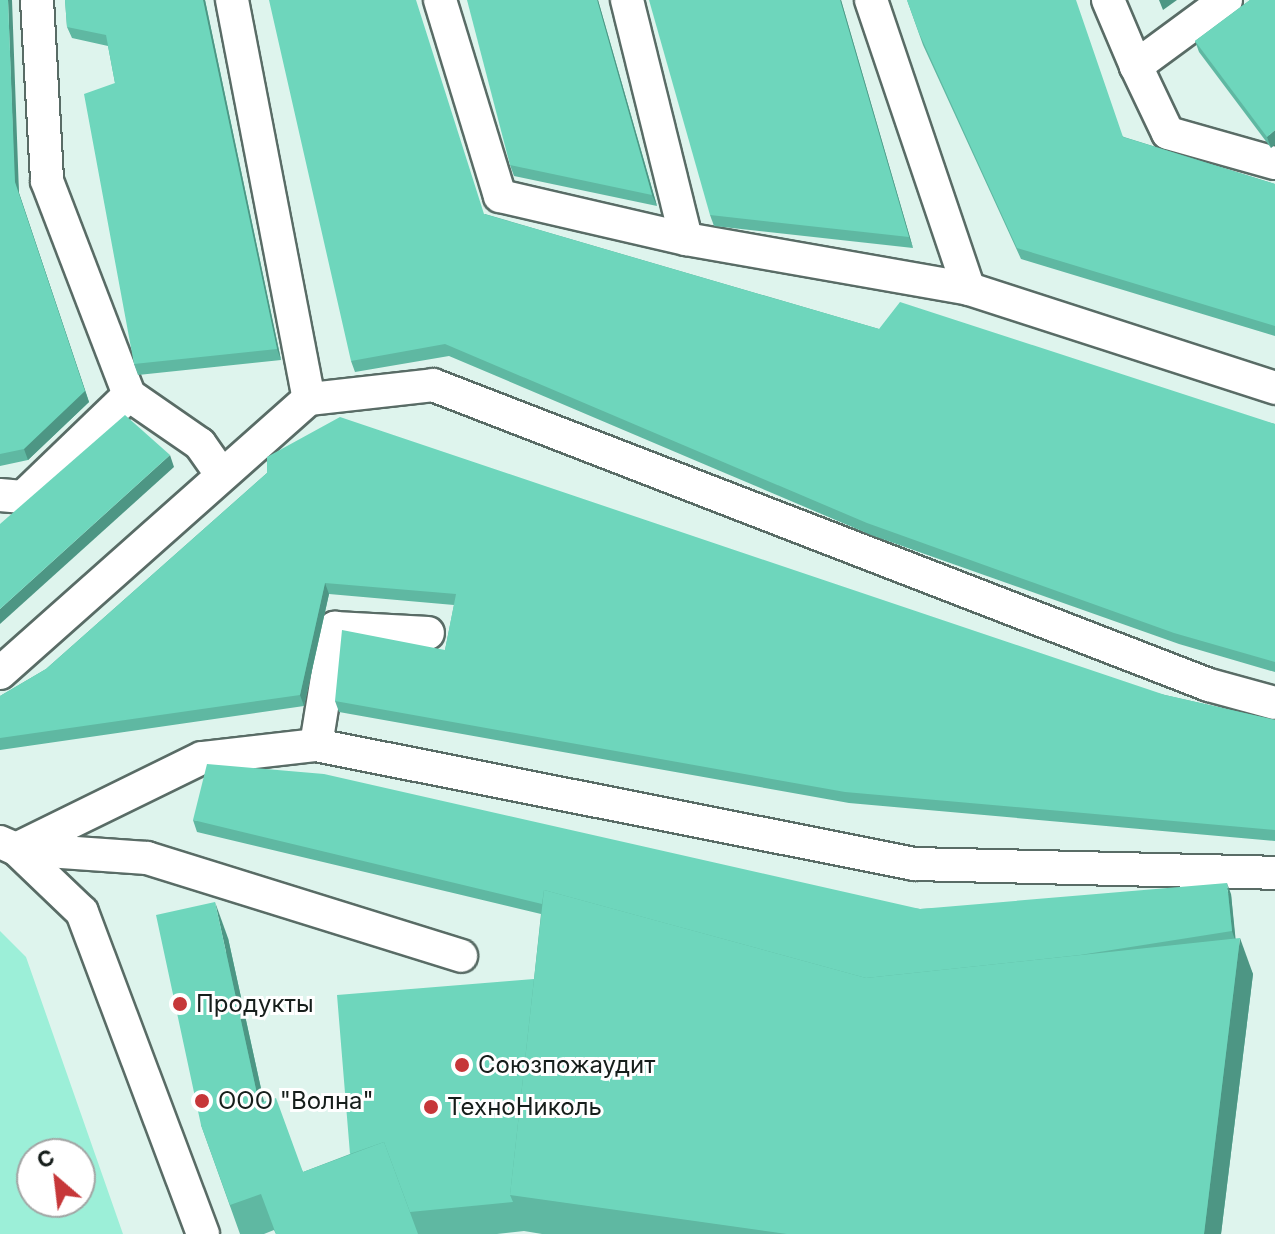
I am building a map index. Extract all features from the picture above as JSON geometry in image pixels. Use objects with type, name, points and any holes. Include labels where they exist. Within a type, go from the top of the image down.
[{"type":"lane","points":[[37,0],[47,181],[129,395],[200,444],[222,475]]},
{"type":"lane","points":[[232,0],[309,399]]},
{"type":"lane","points":[[440,0],[500,196],[686,239],[969,289],[1275,388]]},
{"type":"lane","points":[[627,0],[686,239]]},
{"type":"lane","points":[[871,0],[969,289]]},
{"type":"lane","points":[[1108,0],[1168,133],[1275,163]]},
{"type":"lane","points":[[1136,66],[1226,0]]},
{"type":"lane","points":[[0,673],[309,399],[433,385],[1209,685],[1275,703]]},
{"type":"lane","points":[[0,495],[23,497],[129,395]]},
{"type":"lane","points":[[316,745],[335,628],[428,633]]},
{"type":"lane","points":[[8,846],[202,758],[316,745],[914,864],[1275,873]]},
{"type":"lane","points":[[8,846],[147,858],[461,956]]},
{"type":"lane","points":[[8,846],[82,912],[203,1234]]},
{"type":"green space","points":[[0,931],[26,957],[89,1138],[16,1138],[16,1218],[96,1218],[96,1157],[123,1234],[0,1234]]},
{"type":"building","points":[[0,0],[8,0],[15,182],[85,391],[24,449],[0,454]]},
{"type":"building","points":[[65,0],[203,0],[277,349],[134,364],[84,94],[115,83],[106,35],[67,27]]},
{"type":"building","points":[[269,0],[416,0],[484,214],[879,329],[900,302],[1275,424],[1275,662],[1174,633],[867,523],[445,344],[351,361]]},
{"type":"building","points":[[467,0],[597,0],[652,195],[510,165]]},
{"type":"building","points":[[649,0],[840,0],[909,237],[710,215]]},
{"type":"building","points":[[907,0],[1076,0],[1123,137],[1275,184],[1275,326],[1017,248],[919,33]]},
{"type":"building","points":[[1250,0],[1275,0],[1275,130],[1267,137],[1195,41]]},
{"type":"building","points":[[125,415],[170,455],[0,609],[0,524]]},
{"type":"building","points":[[340,417],[1165,695],[1275,720],[1275,830],[845,792],[335,701],[342,630],[445,650],[456,594],[325,583],[300,695],[0,738],[0,696],[46,669],[267,473],[267,457]]},
{"type":"building","points":[[207,764],[324,774],[920,909],[1227,883],[1232,931],[1080,955],[866,978],[544,890],[542,904],[193,820]]},
{"type":"building","points":[[544,890],[866,978],[1240,938],[1204,1234],[787,1234],[510,1195]]},
{"type":"building","points":[[215,902],[259,1103],[276,1098],[303,1172],[384,1142],[418,1234],[276,1234],[261,1194],[230,1205],[201,1125],[156,915]]},
{"type":"building","points":[[534,979],[510,1195],[513,1202],[410,1212],[384,1142],[350,1154],[337,995]]},
{"type":"place","name":"Продукты","points":[[180,1004]]},
{"type":"place","name":"Союзпожаудит","points":[[462,1065]]},
{"type":"place","name":"ООО \"Волна\"","points":[[202,1101]]},
{"type":"place","name":"ТехноНиколь","points":[[431,1107]]}]
